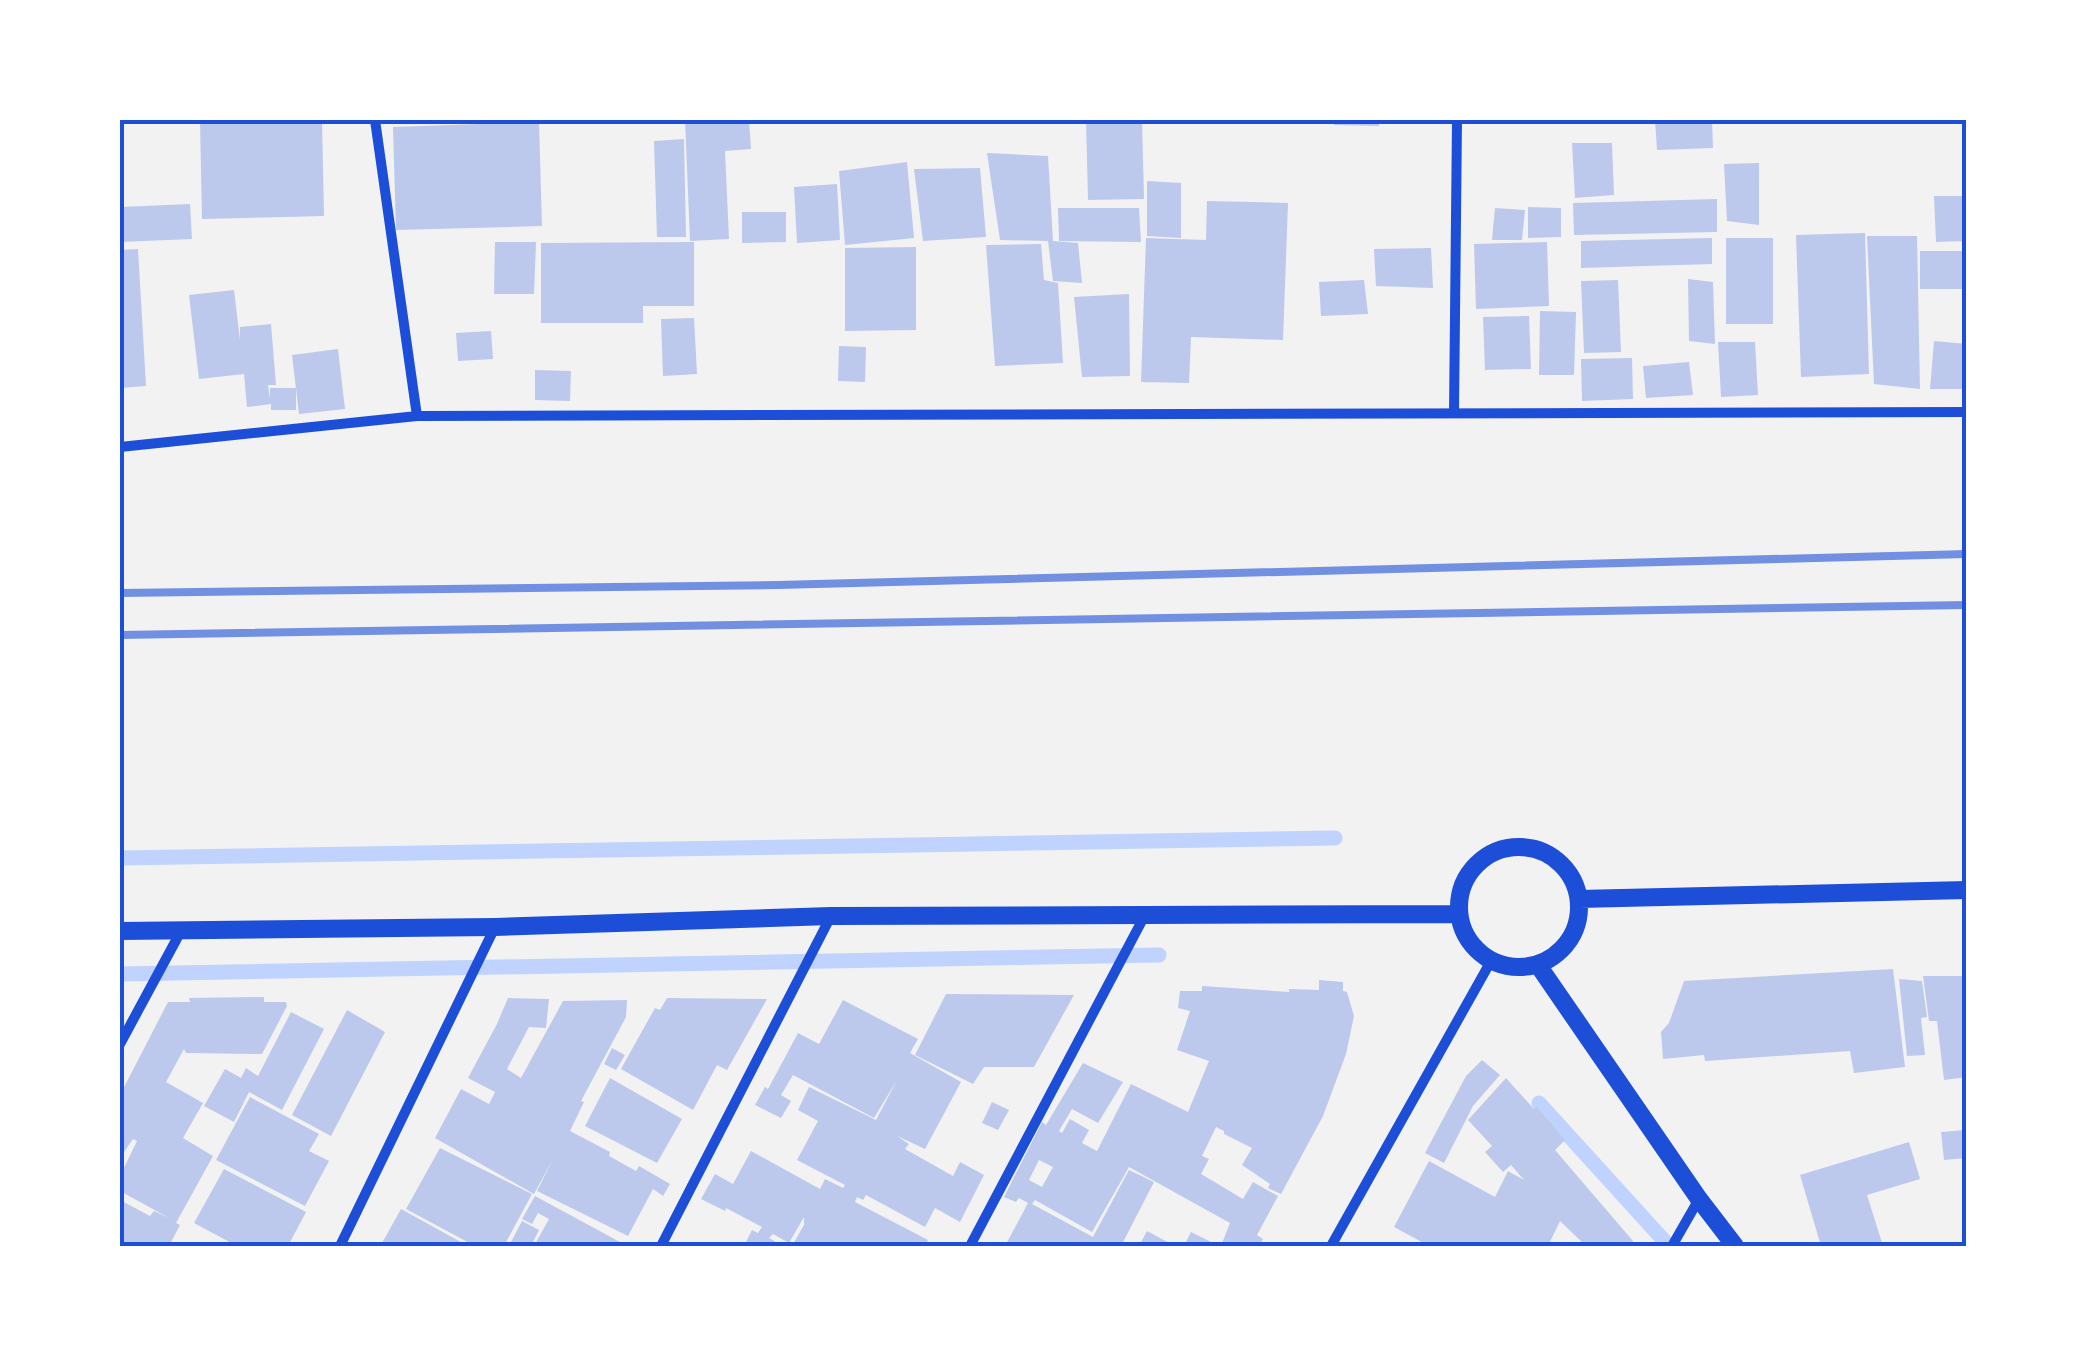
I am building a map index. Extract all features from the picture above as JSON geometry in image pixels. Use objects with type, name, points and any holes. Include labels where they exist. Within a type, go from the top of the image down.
[{"type":"street","points":[[375,120],[416,416]]},
{"type":"street","points":[[1454,414],[1457,120]]},
{"type":"street","points":[[120,447],[416,416],[1967,412]]},
{"type":"street","points":[[1512,846],[1542,851],[1568,870],[1580,900],[1576,927],[1562,950],[1538,964],[1514,968],[1492,961],[1468,941],[1458,914],[1462,882],[1482,858],[1512,846]]},
{"type":"street","points":[[1580,900],[1967,890]]},
{"type":"street","points":[[120,932],[495,928],[830,916],[1458,914]]},
{"type":"street","points":[[660,1246],[830,916]]},
{"type":"street","points":[[970,1246],[1145,916]]},
{"type":"street","points":[[340,1246],[495,928]]},
{"type":"street","points":[[120,1044],[180,931]]},
{"type":"street","points":[[1331,1246],[1492,961]]},
{"type":"street","points":[[1538,964],[1698,1200],[1736,1246]]},
{"type":"street","points":[[1672,1246],[1698,1200]]},
{"type":"building","points":[[200,120],[322,120],[324,216],[202,219]]},
{"type":"building","points":[[685,120],[749,120],[751,149],[725,151],[729,239],[690,241]]},
{"type":"building","points":[[1086,120],[1142,120],[1144,199],[1088,200]]},
{"type":"building","points":[[1333,120],[1379,120],[1379,126],[1334,125]]},
{"type":"building","points":[[1655,120],[1712,120],[1713,148],[1657,150]]},
{"type":"building","points":[[539,122],[542,226],[396,230],[393,127]]},
{"type":"building","points":[[684,139],[686,237],[657,237],[654,141]]},
{"type":"building","points":[[1572,143],[1612,143],[1614,195],[1575,198]]},
{"type":"building","points":[[987,153],[1048,156],[1053,241],[1078,243],[1082,283],[1053,281],[1048,241],[1000,240]]},
{"type":"building","points":[[907,162],[914,238],[845,245],[839,171]]},
{"type":"building","points":[[1759,163],[1759,225],[1727,221],[1724,164]]},
{"type":"building","points":[[980,168],[986,237],[923,241],[914,169]]},
{"type":"building","points":[[1147,181],[1181,183],[1181,238],[1147,236]]},
{"type":"building","points":[[837,184],[840,240],[797,243],[794,187]]},
{"type":"building","points":[[1934,196],[1967,196],[1967,241],[1936,242]]},
{"type":"building","points":[[1717,199],[1717,232],[1574,235],[1573,203]]},
{"type":"building","points":[[1207,201],[1288,203],[1283,340],[1191,337],[1189,383],[1141,382],[1146,238],[1206,240]]},
{"type":"building","points":[[190,204],[192,239],[120,242],[120,207]]},
{"type":"building","points":[[1528,207],[1561,208],[1561,237],[1528,238]]},
{"type":"building","points":[[1058,208],[1139,208],[1141,242],[1059,241]]},
{"type":"building","points":[[1495,208],[1525,210],[1522,240],[1492,240]]},
{"type":"building","points":[[742,212],[786,212],[786,242],[742,243]]},
{"type":"building","points":[[1865,233],[1869,374],[1801,377],[1796,235]]},
{"type":"building","points":[[1867,236],[1917,236],[1920,389],[1874,384]]},
{"type":"building","points":[[1712,238],[1712,264],[1581,268],[1581,241]]},
{"type":"building","points":[[1726,238],[1773,238],[1773,324],[1726,324]]},
{"type":"building","points":[[495,242],[536,242],[534,294],[494,294]]},
{"type":"building","points":[[694,242],[694,306],[643,306],[643,323],[541,323],[541,243]]},
{"type":"building","points":[[1547,242],[1549,306],[1476,309],[1474,244]]},
{"type":"building","points":[[1041,244],[1044,280],[1058,283],[1063,363],[995,366],[986,245]]},
{"type":"building","points":[[916,247],[916,330],[845,331],[845,248]]},
{"type":"building","points":[[1431,248],[1433,288],[1376,286],[1374,249]]},
{"type":"building","points":[[138,249],[146,386],[120,388],[120,250]]},
{"type":"building","points":[[1920,251],[1967,251],[1967,289],[1920,289]]},
{"type":"building","points":[[1688,279],[1713,282],[1715,344],[1689,341]]},
{"type":"building","points":[[1364,280],[1368,314],[1321,316],[1319,282]]},
{"type":"building","points":[[1618,280],[1621,352],[1584,353],[1581,281]]},
{"type":"building","points":[[234,290],[240,340],[240,327],[271,324],[276,385],[268,385],[270,399],[270,388],[296,388],[296,410],[271,410],[271,404],[247,407],[244,374],[199,379],[189,295]]},
{"type":"building","points":[[1129,294],[1130,376],[1082,377],[1074,297]]},
{"type":"building","points":[[1540,311],[1576,312],[1574,375],[1539,375]]},
{"type":"building","points":[[1529,316],[1531,369],[1485,370],[1483,317]]},
{"type":"building","points":[[694,318],[697,374],[663,376],[661,319]]},
{"type":"building","points":[[491,331],[493,359],[458,361],[456,333]]},
{"type":"building","points":[[1934,341],[1967,344],[1967,389],[1930,389]]},
{"type":"building","points":[[1718,342],[1755,342],[1758,395],[1721,397]]},
{"type":"building","points":[[839,346],[866,347],[865,382],[838,381]]},
{"type":"building","points":[[338,349],[345,409],[299,414],[292,355]]},
{"type":"building","points":[[1632,358],[1633,399],[1582,401],[1581,359]]},
{"type":"building","points":[[1689,362],[1693,395],[1646,398],[1643,366]]},
{"type":"building","points":[[535,370],[571,371],[570,401],[535,400]]},
{"type":"building","points":[[1893,969],[1905,1067],[1854,1073],[1850,1051],[1705,1061],[1704,1055],[1663,1059],[1661,1032],[1669,1023],[1684,981]]},
{"type":"building","points":[[1923,976],[1967,976],[1967,1077],[1944,1080],[1937,1021],[1929,1021]]},
{"type":"building","points":[[1899,979],[1922,981],[1927,1017],[1921,1018],[1925,1055],[1907,1056]]},
{"type":"building","points":[[1319,980],[1343,982],[1354,1016],[1346,1054],[1323,1116],[1281,1194],[1242,1165],[1252,1148],[1216,1127],[1202,1156],[1209,1159],[1201,1174],[1243,1199],[1253,1182],[1278,1196],[1257,1235],[1263,1239],[1259,1246],[1221,1246],[1230,1223],[1129,1167],[1092,1232],[1035,1200],[1032,1204],[1093,1237],[1129,1170],[1154,1182],[1121,1246],[1005,1246],[1028,1203],[1004,1197],[1042,1122],[1046,1125],[1083,1063],[1123,1082],[1098,1123],[1072,1109],[1059,1131],[1062,1133],[1070,1119],[1089,1130],[1082,1143],[1097,1151],[1131,1084],[1188,1112],[1209,1061],[1177,1050],[1190,1011],[1178,1008],[1180,991],[1202,991],[1202,986],[1289,992],[1319,990]],"holes":[[[1039,1160],[1053,1167],[1042,1187],[1029,1180]]]},
{"type":"building","points":[[946,994],[1074,995],[1034,1067],[984,1067],[973,1084],[915,1055]]},
{"type":"building","points":[[264,997],[264,1002],[286,1002],[287,1006],[262,1054],[186,1053],[184,1049],[166,1082],[203,1103],[183,1138],[213,1156],[176,1223],[180,1225],[169,1246],[120,1246],[120,1200],[150,1216],[154,1211],[169,1218],[120,1191],[120,1176],[137,1141],[133,1139],[124,1152],[120,1149],[120,1095],[168,1002]]},
{"type":"building","points":[[508,998],[549,999],[546,1028],[529,1027],[507,1069],[521,1078],[563,1001],[627,1000],[626,1017],[581,1101],[584,1102],[570,1131],[636,1171],[639,1166],[670,1184],[663,1196],[653,1189],[628,1236],[537,1191],[554,1157],[534,1194],[435,1138],[461,1089],[489,1104],[495,1092],[468,1078]]},
{"type":"building","points":[[667,998],[767,999],[727,1070],[717,1065],[693,1110],[621,1069],[655,1008],[660,1010]]},
{"type":"building","points":[[843,1000],[918,1039],[910,1053],[961,1082],[925,1149],[897,1136],[909,1144],[905,1149],[953,1176],[960,1162],[984,1175],[960,1222],[935,1208],[925,1227],[866,1195],[863,1200],[857,1197],[855,1202],[928,1240],[925,1246],[792,1246],[804,1225],[804,1217],[789,1243],[773,1234],[769,1238],[783,1246],[744,1246],[752,1230],[758,1233],[762,1227],[701,1199],[715,1174],[733,1184],[751,1151],[820,1189],[825,1179],[843,1188],[845,1185],[797,1160],[818,1121],[798,1110],[809,1087],[876,1120],[897,1080],[874,1118],[793,1075],[781,1095],[791,1101],[781,1118],[755,1105],[798,1033],[819,1044]]},
{"type":"building","points":[[347,1010],[385,1032],[331,1136],[292,1115]]},
{"type":"building","points":[[291,1012],[324,1029],[282,1110],[249,1092],[234,1122],[204,1106],[225,1069],[241,1078],[246,1068],[258,1076]]},
{"type":"building","points":[[612,1048],[625,1055],[616,1070],[604,1064]]},
{"type":"building","points":[[1482,1060],[1500,1075],[1473,1106],[1444,1163],[1425,1153],[1466,1076]]},
{"type":"building","points":[[610,1078],[682,1119],[657,1163],[585,1126]]},
{"type":"building","points":[[1506,1078],[1565,1140],[1555,1150],[1633,1241],[1630,1246],[1586,1246],[1560,1221],[1548,1246],[1429,1246],[1394,1227],[1429,1161],[1495,1197],[1508,1171],[1524,1180],[1511,1165],[1503,1172],[1485,1152],[1492,1146],[1468,1120]]},
{"type":"building","points":[[250,1097],[319,1134],[309,1151],[329,1161],[305,1206],[216,1160]]},
{"type":"building","points":[[992,1102],[1009,1110],[998,1130],[982,1123]]},
{"type":"building","points":[[1965,1130],[1967,1158],[1944,1160],[1941,1132]]},
{"type":"building","points":[[1909,1142],[1920,1179],[1867,1195],[1883,1246],[1821,1246],[1800,1175]]},
{"type":"building","points":[[440,1148],[532,1194],[504,1246],[475,1246],[406,1209]]},
{"type":"building","points":[[224,1169],[306,1212],[288,1246],[237,1246],[194,1223]]},
{"type":"building","points":[[535,1196],[620,1242],[618,1246],[534,1246],[549,1219],[538,1213],[532,1224],[522,1219]]},
{"type":"building","points":[[401,1209],[468,1246],[386,1246],[382,1243]]},
{"type":"building","points":[[522,1221],[539,1230],[531,1246],[509,1246]]},
{"type":"building","points":[[1147,1231],[1175,1246],[1139,1246]]},
{"type":"building","points":[[1191,1232],[1219,1246],[1184,1246]]},
{"type":"waterway","points":[[120,858],[1335,838]]},
{"type":"waterway","points":[[120,974],[1159,955]]},
{"type":"waterway","points":[[1539,1103],[1669,1246]]},
{"type":"railway","points":[[120,593],[778,585],[1967,554]]},
{"type":"railway","points":[[120,635],[1967,605]]}]
